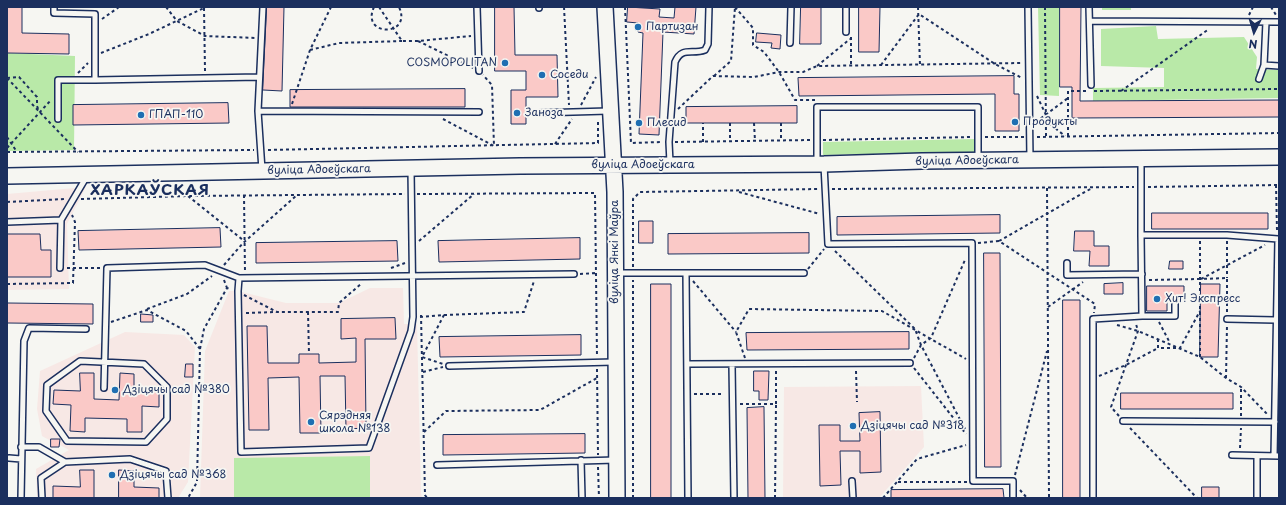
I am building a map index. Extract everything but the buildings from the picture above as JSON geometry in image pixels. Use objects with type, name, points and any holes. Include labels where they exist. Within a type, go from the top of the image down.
[{"type":"main road","name":"вуліца Янкі Маўра","points":[[605,7],[614,165],[617,498]]},
{"type":"main road","name":"вуліца Адоеўскага","points":[[7,176],[670,164],[820,164],[1279,157]]},
{"type":"lane","points":[[54,7],[54,13],[95,14],[95,80]]},
{"type":"lane","points":[[262,171],[258,112],[263,7]]},
{"type":"lane","points":[[477,7],[479,71]]},
{"type":"lane","points":[[670,164],[669,142],[675,62],[678,56],[684,52],[700,52],[705,50],[708,44],[709,7]]},
{"type":"lane","points":[[790,43],[791,7]]},
{"type":"lane","points":[[846,7],[846,32]]},
{"type":"lane","points":[[1028,7],[1030,160]]},
{"type":"lane","points":[[1089,7],[1091,85]]},
{"type":"lane","points":[[1090,21],[1279,21]]},
{"type":"lane","points":[[1260,79],[1264,65],[1266,22]]},
{"type":"lane","points":[[1264,65],[1279,66]]},
{"type":"lane","points":[[58,119],[58,80],[260,77]]},
{"type":"lane","points":[[978,161],[978,107],[817,107],[817,140],[820,164],[826,189],[828,244],[972,243],[973,482],[1013,481],[1013,498]]},
{"type":"lane","points":[[538,113],[611,111]]},
{"type":"lane","points":[[258,112],[479,112]]},
{"type":"lane","points":[[1141,158],[1142,316]]},
{"type":"lane","points":[[238,278],[241,452],[369,448],[410,331],[413,317],[411,260],[411,168]]},
{"type":"lane","points":[[60,268],[61,220],[88,174]]},
{"type":"lane","points":[[7,222],[61,220]]},
{"type":"lane","points":[[1141,235],[1227,235],[1278,239],[1275,320],[1274,422],[1277,456],[1232,455]]},
{"type":"lane","points":[[1067,262],[1067,275],[1142,274]]},
{"type":"lane","points":[[104,388],[107,268],[205,265],[238,278],[577,274]]},
{"type":"lane","points":[[615,273],[804,273]]},
{"type":"lane","points":[[686,273],[688,498]]},
{"type":"lane","points":[[1093,498],[1093,319],[1134,316],[1175,316],[1175,302]]},
{"type":"lane","points":[[1227,319],[1275,320]]},
{"type":"lane","points":[[21,498],[24,341],[29,328],[86,329]]},
{"type":"lane","points":[[80,361],[104,361],[144,364],[168,387],[167,418],[146,442],[67,441],[46,411],[47,385],[80,361]]},
{"type":"lane","points":[[449,366],[616,362]]},
{"type":"lane","points":[[687,364],[732,365],[910,363]]},
{"type":"lane","points":[[732,365],[734,498]]},
{"type":"lane","points":[[1123,421],[1274,422]]},
{"type":"lane","points":[[21,446],[39,447],[64,462]]},
{"type":"lane","points":[[1257,456],[1257,498]]},
{"type":"lane","points":[[9,458],[21,459]]},
{"type":"lane","points":[[42,498],[41,478],[64,462],[130,459],[166,471],[168,498]]},
{"type":"lane","points":[[581,460],[582,498]]},
{"type":"lane","points":[[437,465],[617,460]]},
{"type":"lane","points":[[852,481],[853,498]]},
{"type":"path","points":[[95,23],[119,7]]},
{"type":"path","points":[[166,7],[176,21],[204,36],[261,38]]},
{"type":"path","points":[[290,112],[310,50],[331,7]]},
{"type":"path","points":[[374,7],[372,17],[376,26],[384,30],[397,26],[402,16],[399,7]]},
{"type":"path","points":[[378,7],[402,41]]},
{"type":"path","points":[[564,7],[569,112]]},
{"type":"path","points":[[625,7],[631,143],[978,137]]},
{"type":"path","points":[[671,116],[713,76],[731,62],[735,7]]},
{"type":"path","points":[[735,7],[753,28],[753,45],[764,52],[779,72],[795,100],[819,100]]},
{"type":"path","points":[[918,7],[920,64]]},
{"type":"path","points":[[1045,7],[1046,136]]},
{"type":"path","points":[[1271,7],[1279,21]]},
{"type":"path","points":[[204,8],[205,78]]},
{"type":"path","points":[[919,14],[995,64],[1029,81],[1046,115]]},
{"type":"path","points":[[881,65],[919,14]]},
{"type":"path","points":[[1121,91],[1220,21]]},
{"type":"path","points":[[310,50],[339,42],[418,41],[478,36]]},
{"type":"path","points":[[713,76],[754,77],[779,72],[803,72],[817,66],[851,38]]},
{"type":"path","points":[[418,41],[479,71],[492,85],[494,146]]},
{"type":"path","points":[[817,66],[995,64],[1028,62]]},
{"type":"path","points":[[39,112],[37,97],[20,77],[7,78],[39,112],[78,152]]},
{"type":"path","points":[[1067,136],[1068,91],[1279,89]]},
{"type":"path","points":[[1030,127],[1068,98]]},
{"type":"path","points":[[428,112],[494,146]]},
{"type":"path","points":[[1046,120],[1067,136]]},
{"type":"path","points":[[703,123],[703,142]]},
{"type":"path","points":[[730,123],[730,141]]},
{"type":"path","points":[[754,123],[755,141]]},
{"type":"path","points":[[780,123],[781,140]]},
{"type":"path","points":[[985,130],[985,137],[1279,133]]},
{"type":"path","points":[[7,137],[17,152]]},
{"type":"path","points":[[7,152],[261,150],[598,143]]},
{"type":"path","points":[[1200,279],[1278,239],[1276,185]]},
{"type":"path","points":[[633,498],[633,199],[640,192],[1279,185]]},
{"type":"path","points":[[973,443],[910,363],[921,345],[931,338],[972,243],[999,241],[1093,187]]},
{"type":"path","points":[[1047,188],[1049,498]]},
{"type":"path","points":[[735,191],[827,215]]},
{"type":"path","points":[[390,269],[411,260],[419,253],[418,241],[475,193]]},
{"type":"path","points":[[595,193],[599,498]]},
{"type":"path","points":[[7,202],[244,195],[243,242],[245,278]]},
{"type":"path","points":[[106,324],[187,294],[220,270],[243,242],[296,195]]},
{"type":"path","points":[[188,196],[243,242]]},
{"type":"path","points":[[1200,235],[1200,279]]},
{"type":"path","points":[[1226,378],[1227,235]]},
{"type":"path","points":[[999,241],[1095,304],[1093,319]]},
{"type":"path","points":[[60,268],[107,268]]},
{"type":"path","points":[[577,274],[596,273]]},
{"type":"path","points":[[686,273],[736,332],[747,364]]},
{"type":"path","points":[[413,317],[524,312],[536,275]]},
{"type":"path","points":[[238,313],[338,312],[339,303],[370,277]]},
{"type":"path","points":[[1200,279],[1227,278]]},
{"type":"path","points":[[188,498],[197,482],[200,349],[204,329],[227,288],[238,291],[276,312]]},
{"type":"path","points":[[736,332],[749,309],[882,311],[973,363]]},
{"type":"path","points":[[147,310],[186,331],[200,349]]},
{"type":"path","points":[[421,310],[425,495],[427,498]]},
{"type":"path","points":[[1180,348],[1200,310]]},
{"type":"path","points":[[308,312],[308,354]]},
{"type":"path","points":[[422,357],[444,315]]},
{"type":"path","points":[[1134,316],[1138,331],[1111,407],[1197,498]]},
{"type":"path","points":[[1156,316],[1171,344]]},
{"type":"path","points":[[1115,325],[1138,331],[1200,357],[1226,378],[1241,387],[1274,422]]},
{"type":"path","points":[[1158,339],[1158,348]]},
{"type":"path","points":[[1027,498],[1013,481],[1048,348]]},
{"type":"path","points":[[1093,378],[1126,365],[1158,348],[1180,348]]},
{"type":"path","points":[[422,357],[449,366]]},
{"type":"path","points":[[856,363],[857,402]]},
{"type":"path","points":[[775,498],[776,364]]},
{"type":"path","points":[[423,372],[449,366]]},
{"type":"path","points":[[424,432],[446,411],[540,410],[597,378]]},
{"type":"path","points":[[687,394],[724,394]]},
{"type":"path","points":[[732,404],[776,404]]},
{"type":"path","points":[[897,482],[973,482]]},
{"type":"shaded area","points":[[86,187],[67,224],[69,289],[7,290],[7,194]]},
{"type":"shaded area","name":"Сярэдняя школа №138","points":[[370,288],[403,288],[404,324],[417,324],[422,498],[200,498],[205,351],[229,291],[238,291],[286,303],[339,303]]},
{"type":"shaded area","name":"Дзіцячы сад №380","points":[[125,332],[184,335],[195,347],[188,482],[178,498],[37,498],[36,469],[69,450],[60,445],[59,447],[51,447],[51,441],[42,436],[37,409],[40,371]]},
{"type":"shaded area","name":"Дзіцячы сад №318","points":[[921,386],[924,447],[879,498],[783,498],[784,387]]},
{"type":"green space","points":[[1038,7],[1059,7],[1059,96],[1040,95]]},
{"type":"green space","points":[[1102,7],[1131,7],[1131,10],[1102,10]]},
{"type":"green space","points":[[1156,26],[1158,39],[1244,37],[1257,57],[1256,69],[1279,70],[1279,98],[1093,101],[1093,88],[1164,87],[1164,68],[1101,66],[1101,29]]},
{"type":"green space","points":[[7,53],[75,56],[74,150],[7,151]]},
{"type":"green space","points":[[976,139],[975,152],[823,155],[823,142]]},
{"type":"green space","points":[[370,456],[370,498],[234,498],[234,458]]},
{"type":"place","name":"Партизан","points":[[638,27]]},
{"type":"place","name":"COSMOPOLITAN","points":[[505,63]]},
{"type":"place","name":"Соседи","points":[[542,75]]},
{"type":"place","name":"Заноза","points":[[517,113]]},
{"type":"place","name":"ГПАП-110","points":[[141,115]]},
{"type":"place","name":"Продукты","points":[[1015,122]]},
{"type":"place","name":"Плесид","points":[[639,123]]},
{"type":"place","name":"Хит! Экспресс","points":[[1157,299]]},
{"type":"place","name":"Дзіцячы сад №380","points":[[115,390]]},
{"type":"place","name":"Сярэдняя школа №138","points":[[311,422]]},
{"type":"place","name":"Дзіцячы сад №318","points":[[853,426]]},
{"type":"place","name":"Дзіцячы сад №368","points":[[112,475]]},
{"type":"district","name":"ХАРКАЎСКАЯ","points":[[150,191]]}]
